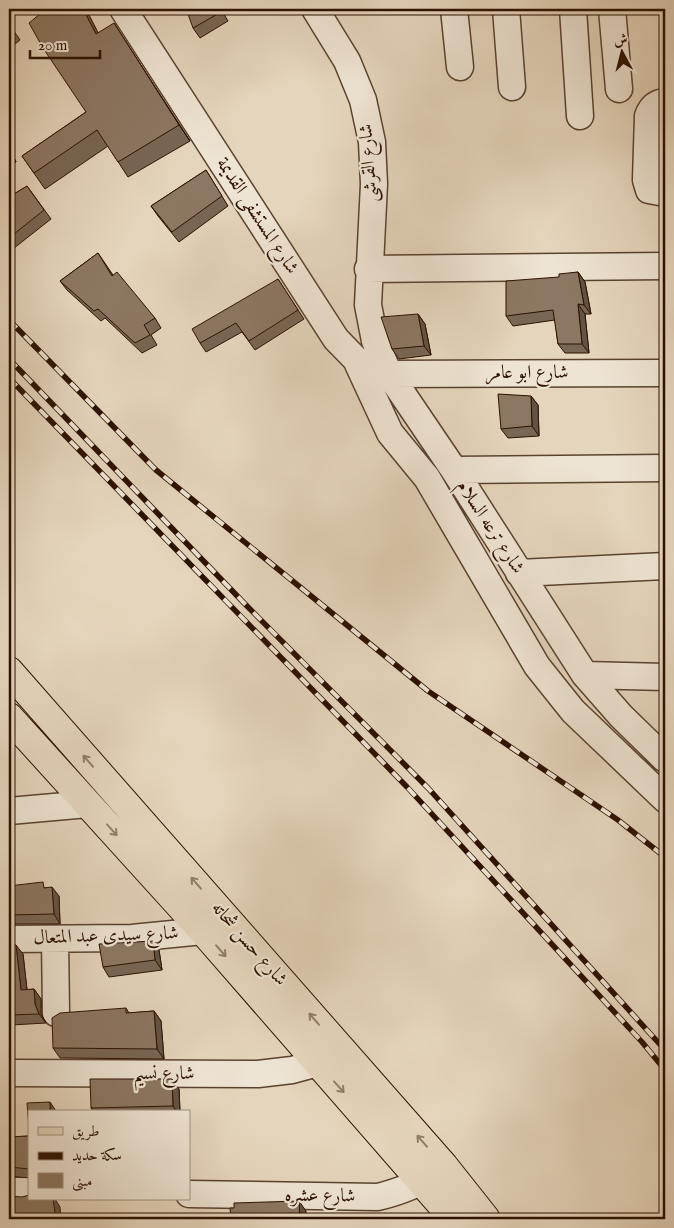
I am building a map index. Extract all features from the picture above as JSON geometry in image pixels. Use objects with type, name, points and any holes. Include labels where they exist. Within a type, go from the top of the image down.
[{"type":"main road","name":"شارع حسن شحاته","points":[[9,671],[434,1174],[454,1219]]},
{"type":"main road","name":"شارع حسن شحاته","points":[[9,717],[318,1063],[434,1174],[486,1219]]},
{"type":"street","name":"شارع المستشفى القديمة","points":[[123,9],[336,339],[358,364],[383,386],[410,405]]},
{"type":"street","name":"شارع القرشى","points":[[316,9],[347,61],[363,100],[372,142],[374,184],[368,269]]},
{"type":"street","points":[[454,9],[460,67]]},
{"type":"street","points":[[506,9],[512,87]]},
{"type":"street","points":[[572,9],[580,116]]},
{"type":"street","points":[[612,9],[619,89]]},
{"type":"street","points":[[665,102],[651,108],[648,116],[656,146],[646,180],[649,190],[665,193]]},
{"type":"street","points":[[368,269],[665,266]]},
{"type":"street","name":"شارع ترعه السلام","points":[[368,269],[368,305],[375,341],[389,374],[454,470],[585,675],[621,716],[665,759]]},
{"type":"street","points":[[358,364],[390,433],[427,478],[536,666],[573,711],[665,799]]},
{"type":"street","name":"شارع ابو عامر","points":[[389,374],[665,373]]},
{"type":"street","points":[[454,470],[665,468]]},
{"type":"street","points":[[519,573],[665,566]]},
{"type":"street","points":[[585,675],[665,676]]},
{"type":"street","points":[[9,811],[88,804]]},
{"type":"street","name":"شارع سيدى عبد المتعال","points":[[9,938],[54,939],[170,936],[203,932]]},
{"type":"street","points":[[54,939],[56,1013]]},
{"type":"street","name":"شارع نسيم","points":[[9,1072],[258,1074],[292,1070],[318,1063]]},
{"type":"street","name":"شارع عشره","points":[[190,1194],[378,1197],[404,1191],[434,1174]]},
{"type":"street","points":[[9,1191],[28,1191]]},
{"type":"building","points":[[46,9],[83,9],[96,34],[114,23],[179,125],[118,162],[97,130],[34,173],[22,156],[86,112],[43,48],[29,23]]},
{"type":"building","points":[[188,9],[220,9],[221,12],[193,28]]},
{"type":"building","points":[[206,170],[222,196],[172,232],[151,206]]},
{"type":"building","points":[[27,186],[44,210],[9,238],[9,197]]},
{"type":"building","points":[[98,253],[112,276],[117,272],[155,318],[144,325],[150,335],[135,343],[98,309],[94,311],[60,281]]},
{"type":"building","points":[[578,272],[584,305],[578,304],[582,344],[558,344],[553,310],[506,316],[506,281],[559,277],[559,274]]},
{"type":"building","points":[[278,279],[298,310],[249,341],[236,323],[200,343],[192,329]]},
{"type":"building","points":[[418,314],[424,346],[392,349],[381,317]]},
{"type":"building","points":[[498,394],[531,396],[532,426],[501,429]]},
{"type":"building","points":[[43,882],[44,888],[52,887],[54,914],[9,915],[9,886]]},
{"type":"building","points":[[153,941],[155,960],[103,967],[99,944]]},
{"type":"building","points":[[9,944],[16,945],[21,990],[34,989],[35,1004],[39,1014],[9,1015]]},
{"type":"building","points":[[126,1008],[126,1013],[154,1011],[157,1049],[53,1048],[52,1018],[60,1013]]},
{"type":"building","points":[[90,1079],[172,1079],[173,1106],[91,1108]]},
{"type":"building","points":[[50,1102],[50,1110],[28,1110],[28,1116],[27,1103]]},
{"type":"building","points":[[28,1136],[28,1169],[9,1167],[9,1137]]},
{"type":"building","points":[[28,1195],[28,1200],[53,1200],[56,1219],[9,1219],[9,1196]]},
{"type":"building","points":[[299,1201],[300,1219],[231,1219],[230,1208],[234,1208],[234,1203]]},
{"type":"railway","points":[[9,320],[156,470],[428,691],[618,820],[665,857]]},
{"type":"railway","points":[[9,359],[245,604],[428,788],[665,1050]]},
{"type":"railway","points":[[9,378],[407,787],[642,1042],[665,1070]]}]
